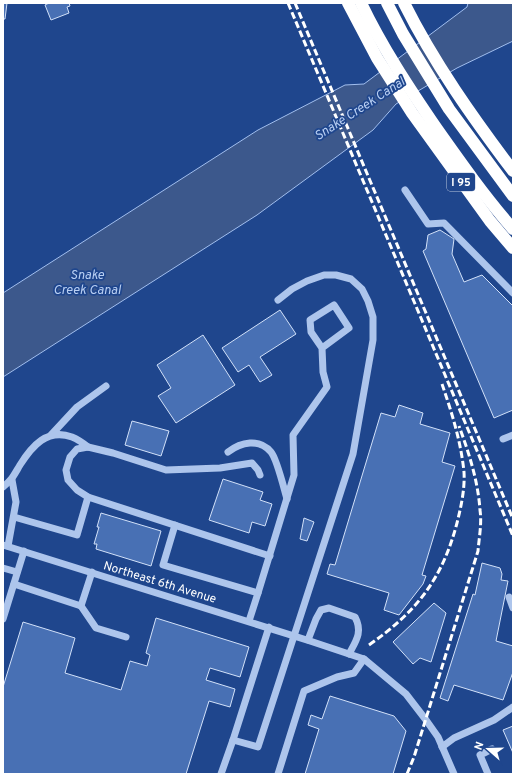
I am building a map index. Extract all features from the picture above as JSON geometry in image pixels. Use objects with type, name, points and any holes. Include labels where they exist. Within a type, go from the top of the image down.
[{"type":"highway","name":"I 95","points":[[348,3],[376,58],[412,113],[490,221],[513,248]]},
{"type":"highway","points":[[361,3],[386,49],[421,105],[463,166],[513,229]]},
{"type":"highway","points":[[387,3],[403,34],[449,109],[513,196]]},
{"type":"highway","points":[[404,3],[414,24],[448,82],[513,171]]},
{"type":"street","points":[[405,190],[428,224],[444,223],[513,294]]},
{"type":"street","points":[[233,740],[258,747],[353,454],[374,340],[373,317],[362,288],[351,279],[344,276],[324,275],[292,289],[278,300]]},
{"type":"street","points":[[249,622],[294,475],[293,435],[327,387],[323,372],[322,348],[311,332],[310,320],[334,305],[349,328],[322,348]]},
{"type":"street","points":[[3,487],[12,480],[26,456],[40,441],[51,435],[77,407],[106,386]]},
{"type":"street","points":[[51,435],[60,434],[73,437],[88,446],[166,470],[220,468],[252,463],[260,475]]},
{"type":"street","points":[[503,439],[513,435]]},
{"type":"street","points":[[228,452],[234,447],[247,443],[254,443],[263,446],[272,452],[280,473],[287,500]]},
{"type":"street","points":[[88,446],[77,449],[70,457],[66,470],[68,480],[77,490],[88,498],[270,556]]},
{"type":"street","points":[[6,546],[14,517],[16,502],[12,480]]},
{"type":"street","points":[[14,517],[77,535],[88,498]]},
{"type":"street","points":[[175,525],[163,565],[258,593]]},
{"type":"street","name":"Northeast 6th Avenue","points":[[6,546],[309,640],[364,659]]},
{"type":"street","points":[[3,619],[5,608],[24,551]]},
{"type":"street","points":[[3,568],[17,572]]},
{"type":"street","points":[[81,606],[92,572]]},
{"type":"street","points":[[14,584],[81,606],[96,628],[126,637]]},
{"type":"street","points":[[509,597],[513,608]]},
{"type":"street","points":[[309,640],[316,619],[321,610],[329,608],[355,617],[359,625],[358,635],[349,654]]},
{"type":"street","points":[[222,774],[269,628]]},
{"type":"street","points":[[278,774],[304,691],[337,677],[354,673],[364,659],[406,694],[438,737],[454,774]]},
{"type":"street","points":[[442,747],[454,738],[494,720],[513,707]]},
{"type":"street","points":[[488,774],[480,755],[492,749]]},
{"type":"water","name":"Snake Creek Canal","points":[[468,3],[513,3],[513,41],[457,68],[396,104],[373,130],[257,215],[3,377],[3,293],[258,130],[345,85],[364,84],[467,7]]},
{"type":"building","points":[[3,3],[7,3],[5,19],[3,19]]},
{"type":"building","points":[[49,3],[69,3],[70,6],[67,7],[69,13],[51,20],[45,5]]},
{"type":"building","points":[[440,230],[454,239],[452,254],[464,282],[482,275],[513,306],[513,410],[494,418],[423,251],[426,249],[428,235]]},
{"type":"building","points":[[280,310],[296,334],[260,357],[272,375],[260,382],[249,365],[238,372],[222,348]]},
{"type":"building","points":[[203,335],[235,385],[176,423],[158,396],[171,388],[157,365]]},
{"type":"building","points":[[399,405],[423,413],[420,424],[450,433],[442,462],[455,466],[422,575],[426,576],[423,584],[399,615],[384,610],[389,593],[327,574],[330,564],[335,565],[381,413],[395,417]]},
{"type":"building","points":[[132,421],[169,431],[161,456],[125,445]]},
{"type":"building","points":[[223,479],[263,492],[260,500],[272,504],[265,526],[252,522],[249,533],[209,520]]},
{"type":"building","points":[[101,513],[161,531],[151,566],[96,549],[97,544],[94,544]]},
{"type":"building","points":[[304,518],[314,522],[307,541],[300,539]]},
{"type":"building","points":[[482,563],[500,568],[502,574],[501,580],[508,581],[496,641],[513,646],[513,672],[503,700],[454,685],[448,701],[440,698],[473,594],[475,595]]},
{"type":"building","points":[[434,603],[446,613],[431,662],[420,658],[413,664],[393,642]]},
{"type":"building","points":[[156,618],[249,647],[240,677],[210,668],[206,680],[235,689],[230,707],[209,701],[186,774],[3,774],[3,687],[23,622],[75,638],[65,673],[121,690],[130,661],[147,666],[150,655],[146,653]]},
{"type":"building","points":[[330,696],[394,716],[406,731],[393,774],[305,774],[319,729],[308,725],[311,715],[322,719]]},
{"type":"building","points":[[513,726],[513,753],[503,730]]},
{"type":"railway","points":[[288,3],[513,536]]},
{"type":"railway","points":[[295,3],[513,519]]},
{"type":"railway","points":[[369,645],[386,633],[414,607],[425,593],[444,561],[457,523],[463,491],[464,472],[456,428],[442,384]]},
{"type":"railway","points":[[407,774],[414,757],[478,551],[481,520],[479,499],[472,467],[459,426]]}]
